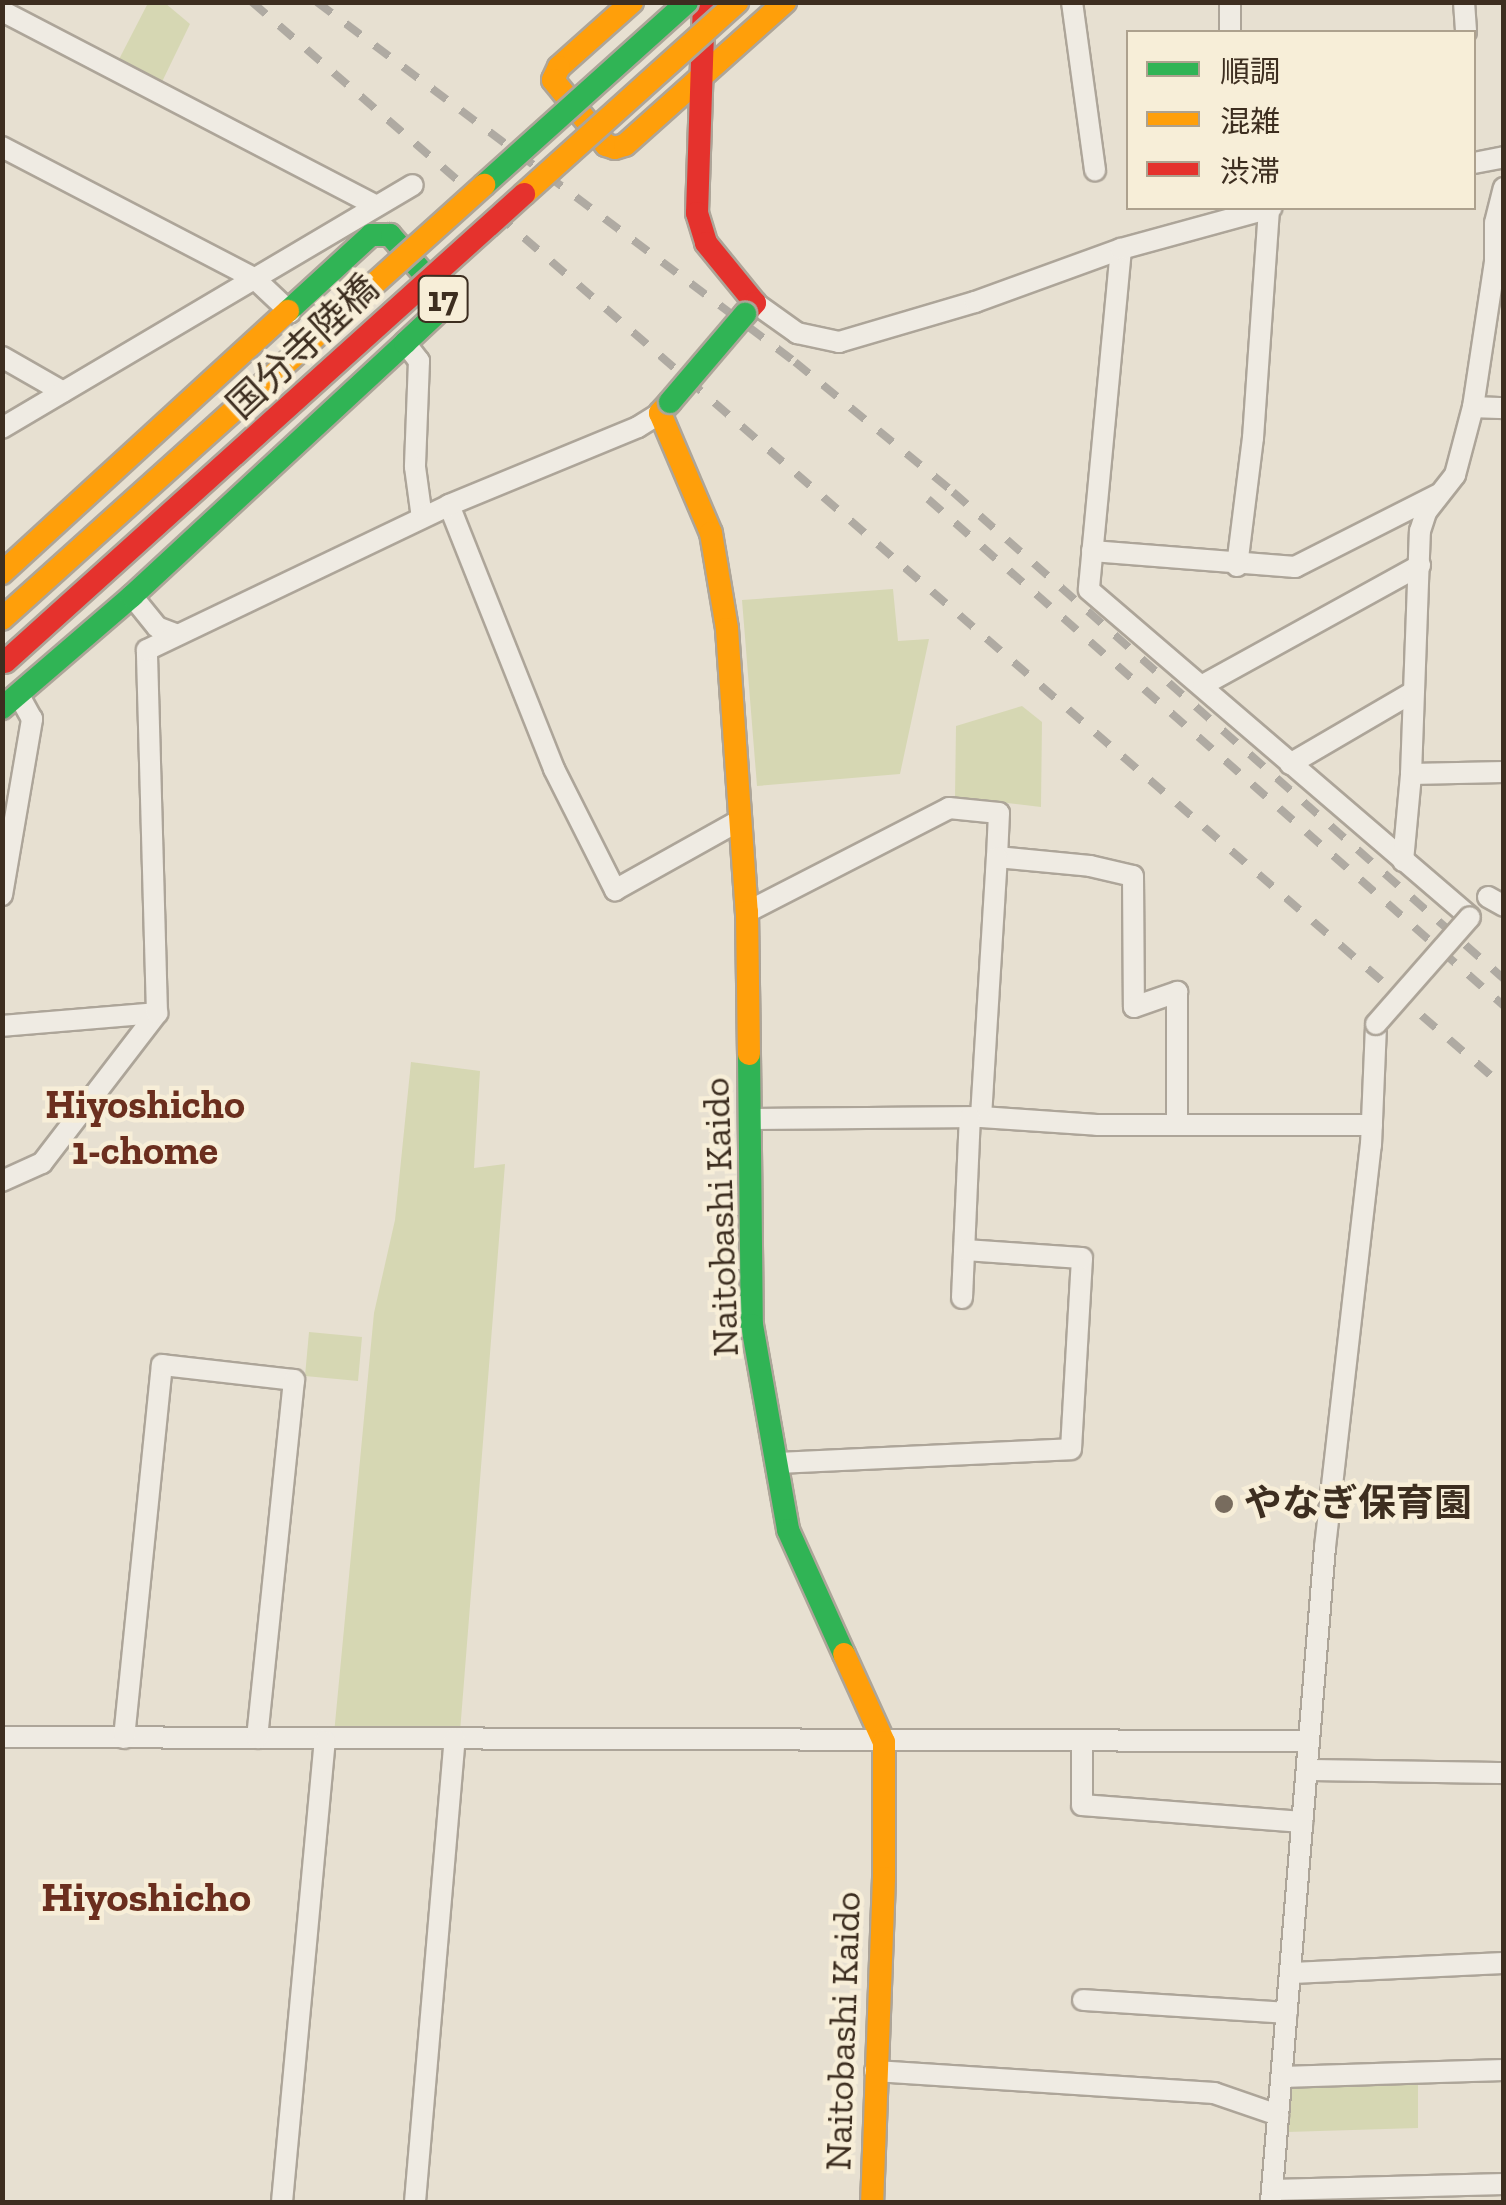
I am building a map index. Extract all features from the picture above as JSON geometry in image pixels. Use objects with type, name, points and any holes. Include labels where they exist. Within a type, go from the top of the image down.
[{"type":"main road","points":[[632,2],[554,74],[555,87],[606,145],[615,148],[625,145],[785,2]]},
{"type":"main road","name":"国分寺陸橋","points":[[2,620],[687,2]]},
{"type":"main road","points":[[665,407],[750,309],[706,243],[697,213],[704,2]]},
{"type":"main road","name":"国分寺陸橋","points":[[4,664],[737,2]]},
{"type":"main road","name":"17","points":[[2,574],[371,235],[390,235],[443,296],[438,312],[405,343],[132,596],[10,701]]},
{"type":"main road","name":"Naitobashi Kaido","points":[[665,407],[711,533],[722,586],[747,912],[752,1325],[788,1530],[884,1742],[884,1878],[872,2202]]},
{"type":"street","points":[[1072,2],[1095,170]]},
{"type":"street","points":[[1230,2],[1230,30]]},
{"type":"street","points":[[1464,2],[1466,30]]},
{"type":"street","points":[[2,10],[376,206]]},
{"type":"street","points":[[2,147],[254,278],[290,312]]},
{"type":"street","points":[[1476,163],[1504,157]]},
{"type":"street","points":[[2,428],[413,185]]},
{"type":"street","points":[[1403,861],[1411,774],[1420,531],[1426,512],[1448,490],[1473,407],[1495,262],[1495,223],[1504,188]]},
{"type":"street","points":[[1237,566],[1254,438],[1270,210]]},
{"type":"street","points":[[750,309],[797,333],[840,342],[975,302],[1236,212]]},
{"type":"street","points":[[1121,249],[1089,590],[1470,917],[1376,1024],[1372,1126],[1308,1741],[1272,2196],[1504,2184]]},
{"type":"street","points":[[405,343],[420,361],[415,467],[422,518]]},
{"type":"street","points":[[2,358],[63,392]]},
{"type":"street","points":[[2,1181],[42,1162],[157,1013],[148,650],[449,505],[638,427],[665,407]]},
{"type":"street","points":[[1473,407],[1504,408]]},
{"type":"street","points":[[1092,551],[1237,566],[1295,567],[1448,490]]},
{"type":"street","points":[[449,505],[554,769],[615,890],[740,820]]},
{"type":"street","points":[[1203,685],[1420,565]]},
{"type":"street","points":[[132,596],[157,627],[175,634]]},
{"type":"street","points":[[1290,764],[1413,692]]},
{"type":"street","points":[[2,895],[32,719],[10,701]]},
{"type":"street","points":[[1411,774],[1504,772]]},
{"type":"street","points":[[747,912],[949,808],[999,813],[962,1298]]},
{"type":"street","points":[[997,857],[1090,866],[1132,876],[1134,1007],[1177,992],[1177,1122]]},
{"type":"street","points":[[2,1026],[157,1013]]},
{"type":"street","points":[[752,1120],[975,1118],[1097,1125],[1177,1122],[1372,1126]]},
{"type":"street","points":[[777,1463],[1071,1449],[1082,1258],[964,1250]]},
{"type":"street","points":[[124,1738],[162,1365],[294,1380],[256,1738]]},
{"type":"street","points":[[2,1737],[326,1741],[1308,1741]]},
{"type":"street","points":[[414,2202],[455,1740]]},
{"type":"street","points":[[282,2202],[326,1741]]},
{"type":"street","points":[[1082,1741],[1082,1806],[1302,1822]]},
{"type":"street","points":[[1307,1770],[1504,1773]]},
{"type":"street","points":[[1292,1973],[1504,1963]]},
{"type":"street","points":[[1083,2000],[1288,2014]]},
{"type":"street","points":[[1282,2077],[1504,2070]]},
{"type":"street","points":[[875,2072],[1214,2093],[1278,2115]]},
{"type":"green space","points":[[148,3],[165,3],[190,24],[159,88],[115,67]]},
{"type":"green space","points":[[893,589],[898,641],[929,639],[900,774],[757,786],[742,600]]},
{"type":"green space","points":[[1022,706],[1042,722],[1041,807],[955,797],[956,726]]},
{"type":"green space","points":[[411,1062],[480,1071],[474,1168],[505,1164],[460,1732],[334,1734],[374,1313],[395,1220]]},
{"type":"green space","points":[[309,1332],[362,1337],[358,1381],[305,1376]]},
{"type":"green space","points":[[1418,2080],[1418,2128],[1287,2132],[1292,2083]]},
{"type":"railway","points":[[252,2],[1504,1087]]},
{"type":"railway","points":[[317,2],[795,362],[953,492],[1504,979]]},
{"type":"railway","points":[[928,499],[1504,1006]]},
{"type":"traffic: fast","points":[[484,185],[687,2]]},
{"type":"traffic: fast","points":[[2,708],[132,596],[405,343],[438,312],[443,296],[390,235],[371,235],[288,311]]},
{"type":"traffic: fast","points":[[670,402],[745,314]]},
{"type":"traffic: fast","points":[[749,1054],[752,1325],[788,1530],[844,1654]]},
{"type":"traffic: slow","points":[[632,2],[559,67],[553,80],[606,145],[615,148],[625,145],[785,2]]},
{"type":"traffic: slow","points":[[524,194],[737,2]]},
{"type":"traffic: slow","points":[[2,619],[484,185]]},
{"type":"traffic: slow","points":[[2,573],[288,311]]},
{"type":"traffic: slow","points":[[670,402],[660,413],[711,533],[727,629],[747,912],[749,1054]]},
{"type":"traffic: slow","points":[[844,1654],[884,1742],[884,1878],[872,2202]]},
{"type":"traffic: jam","points":[[704,2],[697,213],[706,243],[755,303],[745,314]]},
{"type":"traffic: jam","points":[[5,662],[524,194]]},
{"type":"place","name":"やなぎ保育園","points":[[1224,1504]]},
{"type":"district","name":"Hiyoshicho 1-chome","points":[[145,1127]]},
{"type":"district","name":"Hiyoshicho","points":[[146,1897]]}]
